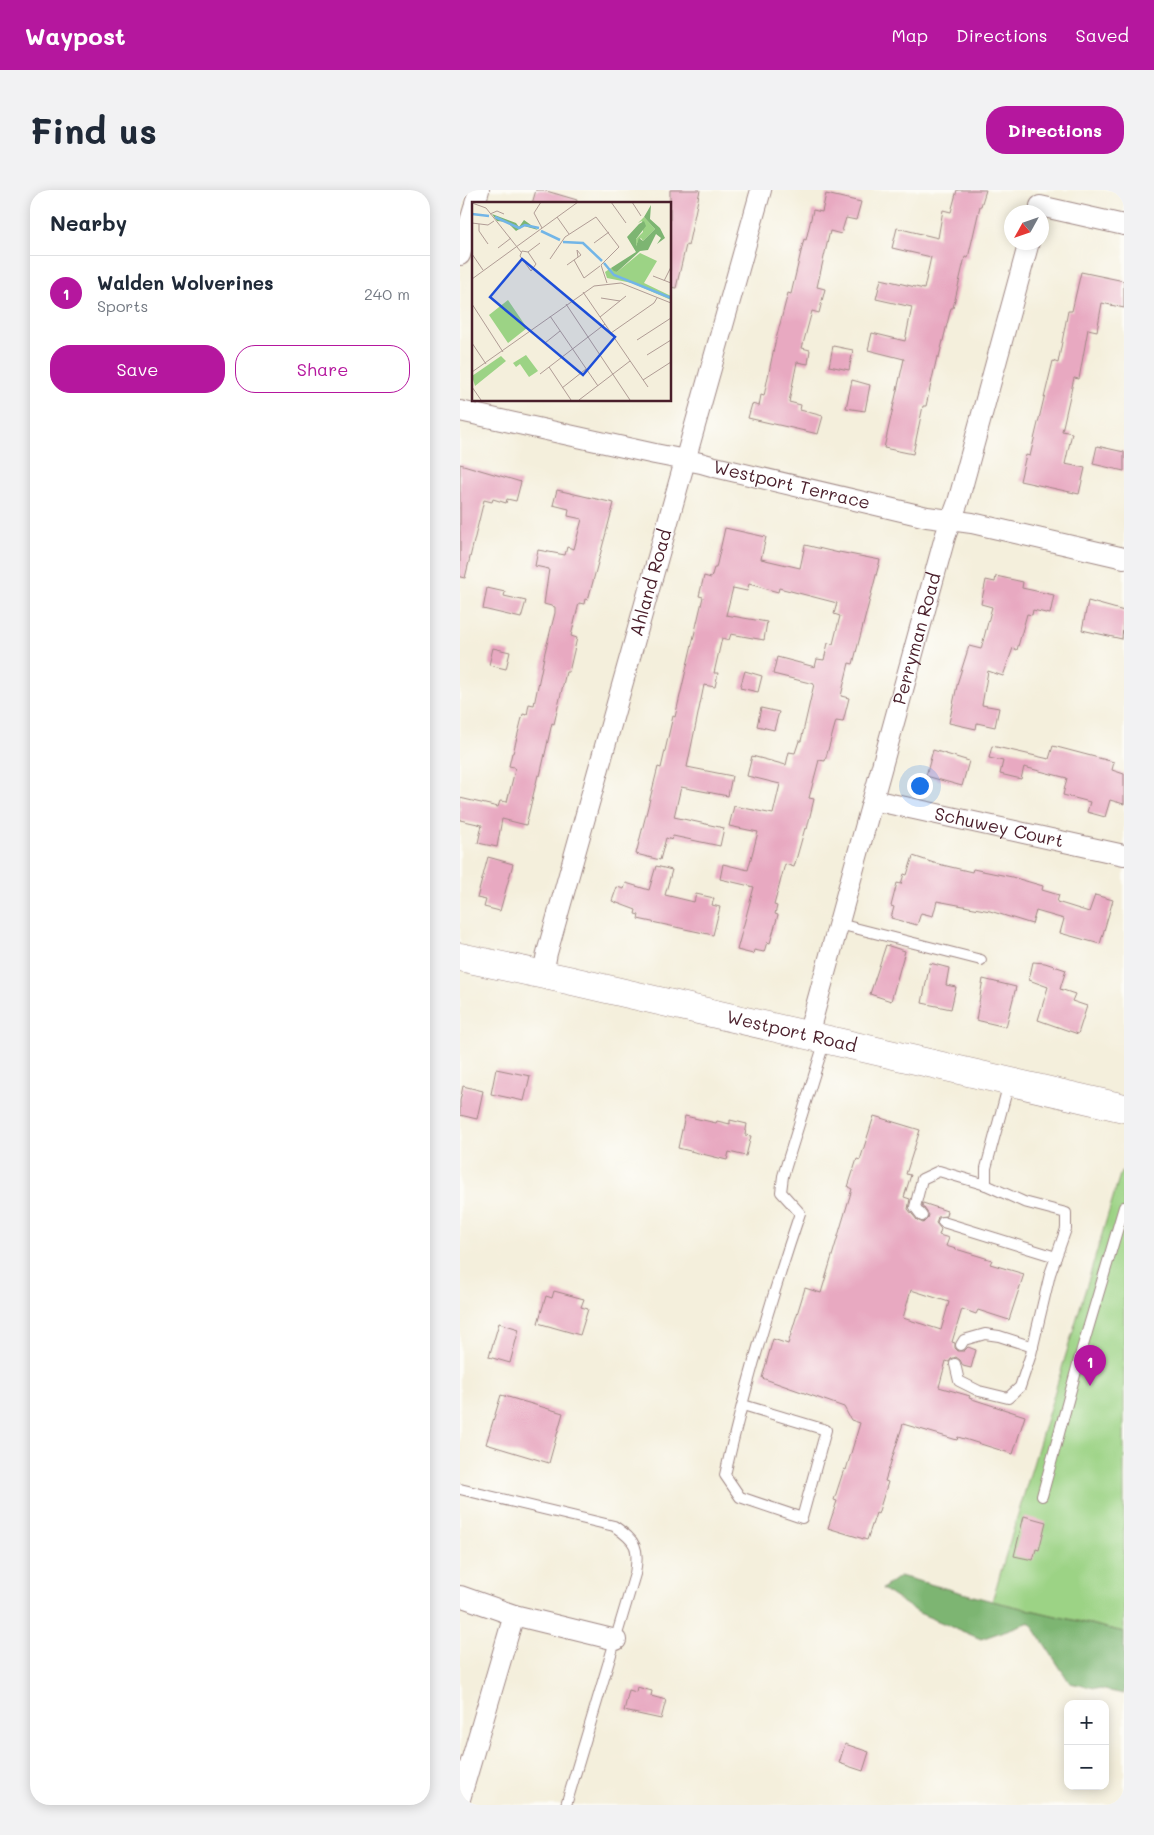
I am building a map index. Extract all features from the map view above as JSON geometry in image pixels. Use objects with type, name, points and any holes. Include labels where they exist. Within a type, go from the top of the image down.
[{"type":"main road","name":"Westport Road","points":[[460,957],[543,974],[1124,1108]]},
{"type":"street","name":"Ahland Road","points":[[543,974],[547,953],[761,190]]},
{"type":"street","points":[[1040,203],[1124,225]]},
{"type":"street","points":[[460,255],[472,215]]},
{"type":"street","name":"Perryman Road","points":[[817,1037],[839,924],[1028,250]]},
{"type":"street","name":"Westport Terrace","points":[[460,411],[655,454],[686,459],[927,517],[951,519],[1124,558]]},
{"type":"street","name":"Schuwey Court","points":[[873,800],[1124,855]]},
{"type":"street","points":[[460,1596],[514,1615],[616,1640]]},
{"type":"street","points":[[460,1799],[514,1615]]},
{"type":"lane","points":[[839,924],[981,960]]},
{"type":"lane","points":[[743,1406],[826,1430],[802,1518],[740,1497],[725,1475],[735,1431],[776,1284],[800,1213],[782,1192],[783,1176],[817,1037]]},
{"type":"lane","points":[[986,1185],[986,1168],[1009,1082]]},
{"type":"lane","points":[[922,1216],[915,1207],[922,1179],[939,1171],[986,1185],[1024,1202],[1066,1213],[1066,1229],[1050,1274],[1033,1347],[1020,1387],[1008,1398],[979,1391],[959,1381],[955,1364]]},
{"type":"lane","points":[[1042,1496],[1082,1348],[1124,1207]]},
{"type":"lane","points":[[943,1222],[1056,1257]]},
{"type":"lane","points":[[960,1345],[964,1340],[985,1334],[999,1336],[1033,1347]]},
{"type":"lane","points":[[460,1489],[614,1526],[625,1533],[635,1544],[637,1558],[635,1574],[566,1805]]},
{"type":"green space","points":[[1121,1171],[1124,1172],[1124,1632],[992,1601]]},
{"type":"green space","points":[[900,1576],[992,1601],[1124,1632],[1124,1694],[1070,1683],[1030,1622],[981,1639],[919,1613],[882,1589]]},
{"type":"building","points":[[536,190],[543,190],[577,200],[576,202],[533,202]]},
{"type":"building","points":[[670,190],[700,190],[688,246],[686,245],[676,288],[671,287]]},
{"type":"building","points":[[957,190],[986,190],[980,206],[968,258],[965,257],[939,357],[937,357],[926,406],[923,406],[913,454],[884,448],[904,359],[868,350],[872,333],[905,341],[912,307],[876,299],[881,279],[924,289],[931,257],[892,248],[897,228],[938,238],[943,210],[951,212]]},
{"type":"building","points":[[826,194],[861,202],[856,220],[846,218],[841,234],[830,231],[817,287],[825,289],[819,313],[812,311],[802,348],[810,350],[808,364],[797,362],[789,402],[801,405],[800,410],[823,416],[818,434],[748,418],[752,404],[759,406],[761,395],[764,396],[775,343],[788,293],[791,294],[804,239],[806,240],[813,210],[822,212]]},
{"type":"building","points":[[1081,272],[1124,281],[1124,308],[1102,303],[1097,331],[1088,329],[1079,379],[1074,378],[1062,431],[1072,433],[1065,464],[1085,468],[1079,494],[1020,481],[1026,455],[1030,456],[1053,361],[1058,363],[1068,311],[1072,311]]},
{"type":"building","points":[[833,346],[853,350],[849,370],[829,366]]},
{"type":"building","points":[[852,380],[870,385],[865,411],[846,408]]},
{"type":"building","points":[[1097,446],[1124,452],[1124,471],[1093,464]]},
{"type":"building","points":[[460,464],[521,482],[516,501],[507,499],[506,503],[493,499],[492,502],[484,500],[465,578],[460,577]]},
{"type":"building","points":[[557,490],[614,503],[588,600],[585,599],[584,604],[579,603],[571,636],[577,638],[569,672],[566,672],[554,724],[552,723],[526,825],[502,819],[497,847],[478,843],[482,825],[460,820],[460,798],[498,807],[500,801],[507,802],[515,770],[514,767],[509,766],[512,753],[523,714],[527,715],[529,704],[534,705],[555,613],[555,607],[544,604],[549,569],[535,566],[538,550],[565,555],[567,547],[574,549],[582,519],[568,516],[569,509],[553,505]]},
{"type":"building","points":[[725,528],[766,537],[761,559],[800,568],[805,545],[880,560],[853,664],[849,663],[841,696],[849,698],[843,722],[836,721],[825,761],[819,760],[809,798],[814,799],[807,829],[805,828],[794,867],[785,864],[774,905],[777,906],[775,914],[778,915],[770,943],[767,942],[764,952],[754,950],[753,954],[737,950],[754,887],[720,879],[723,864],[748,870],[758,832],[729,826],[734,806],[773,814],[780,784],[747,776],[752,756],[786,765],[789,752],[795,753],[799,741],[801,741],[814,684],[773,674],[777,657],[815,667],[817,659],[824,660],[828,643],[833,644],[840,616],[834,614],[837,603],[779,588],[778,592],[749,584],[747,591],[733,588],[726,615],[767,622],[764,640],[731,634],[729,640],[722,638],[714,673],[718,673],[715,687],[704,685],[687,767],[732,776],[728,796],[681,787],[674,817],[724,828],[720,846],[673,836],[672,840],[666,838],[660,860],[636,854],[658,767],[661,768],[673,716],[675,717],[703,597],[699,596],[704,576],[711,578],[714,568],[716,568]]},
{"type":"building","points":[[996,576],[1023,582],[1022,588],[1054,595],[1050,614],[1033,610],[1032,615],[1027,614],[1017,650],[1013,648],[1003,676],[988,671],[982,705],[999,708],[995,727],[977,723],[976,729],[949,723],[958,681],[969,646],[981,649],[992,607],[981,604],[986,580],[995,582]]},
{"type":"building","points":[[487,588],[505,592],[504,596],[526,601],[521,618],[483,609]]},
{"type":"building","points":[[1088,601],[1124,611],[1122,639],[1082,630]]},
{"type":"building","points":[[493,648],[510,652],[506,669],[489,665]]},
{"type":"building","points":[[745,671],[762,676],[758,692],[740,688]]},
{"type":"building","points":[[761,708],[779,712],[774,730],[757,726]]},
{"type":"building","points":[[992,746],[1049,759],[1053,746],[1114,762],[1112,770],[1124,774],[1124,804],[1110,800],[1105,817],[1087,812],[1090,802],[1063,795],[1067,778],[1024,767],[1021,779],[1000,774],[1003,761],[989,758]]},
{"type":"building","points":[[933,750],[969,761],[962,786],[926,776]]},
{"type":"building","points":[[913,856],[972,872],[973,869],[1043,886],[1042,890],[1059,895],[1057,902],[1089,912],[1095,895],[1113,900],[1100,944],[1060,933],[1064,919],[1036,911],[1032,924],[990,911],[937,901],[933,916],[921,913],[917,925],[891,918],[894,907],[891,906],[897,883],[901,884],[904,874],[907,875]]},
{"type":"building","points":[[488,857],[513,864],[500,911],[484,907],[486,900],[477,898]]},
{"type":"building","points":[[656,866],[672,870],[665,895],[694,902],[696,894],[714,898],[712,905],[720,907],[713,935],[638,919],[639,915],[635,914],[636,910],[612,901],[617,887],[624,889],[626,883],[649,890]]},
{"type":"building","points":[[886,945],[905,951],[891,1001],[870,994]]},
{"type":"building","points":[[1033,962],[1045,963],[1066,970],[1060,989],[1075,994],[1072,1001],[1087,1006],[1078,1034],[1038,1020],[1048,987],[1029,980]]},
{"type":"building","points":[[930,963],[949,968],[946,985],[956,987],[951,1009],[922,1003]]},
{"type":"building","points":[[983,979],[1016,987],[1006,1027],[976,1020]]},
{"type":"building","points":[[496,1069],[530,1076],[524,1101],[491,1094]]},
{"type":"building","points":[[463,1086],[483,1091],[477,1119],[460,1115]]},
{"type":"building","points":[[685,1116],[716,1123],[717,1121],[730,1124],[730,1120],[747,1124],[745,1135],[751,1136],[746,1156],[729,1152],[727,1160],[678,1148]]},
{"type":"building","points":[[874,1116],[920,1130],[906,1174],[911,1175],[904,1197],[910,1199],[908,1209],[917,1220],[923,1223],[929,1215],[922,1205],[923,1203],[947,1211],[946,1216],[938,1217],[936,1223],[941,1229],[939,1235],[949,1238],[946,1246],[992,1260],[990,1264],[1024,1274],[1009,1320],[978,1310],[976,1314],[962,1309],[952,1342],[955,1343],[955,1348],[958,1351],[964,1351],[968,1347],[976,1350],[971,1368],[963,1366],[956,1357],[949,1362],[946,1361],[939,1387],[1025,1416],[1013,1454],[958,1437],[957,1440],[903,1424],[885,1481],[888,1482],[867,1540],[828,1528],[837,1501],[834,1500],[844,1469],[846,1470],[860,1423],[851,1420],[844,1407],[762,1378],[773,1339],[788,1344],[805,1288],[821,1293],[852,1189],[848,1187],[857,1159],[860,1160]],"holes":[[[911,1290],[949,1302],[941,1330],[903,1318]]]},
{"type":"building","points":[[554,1291],[584,1299],[581,1307],[588,1309],[580,1335],[538,1323],[546,1296],[552,1298]]},
{"type":"building","points":[[499,1323],[519,1329],[510,1363],[489,1357]]},
{"type":"building","points":[[501,1395],[563,1413],[549,1463],[486,1444]]},
{"type":"building","points":[[1024,1516],[1046,1522],[1039,1550],[1036,1549],[1033,1560],[1014,1556]]},
{"type":"building","points":[[637,1687],[652,1691],[651,1696],[666,1700],[661,1719],[624,1711],[629,1690],[636,1692]]},
{"type":"building","points":[[845,1744],[869,1752],[863,1771],[839,1763]]},
{"type":"place","name":"Walden Wolverines","points":[[1090,1386]]}]
